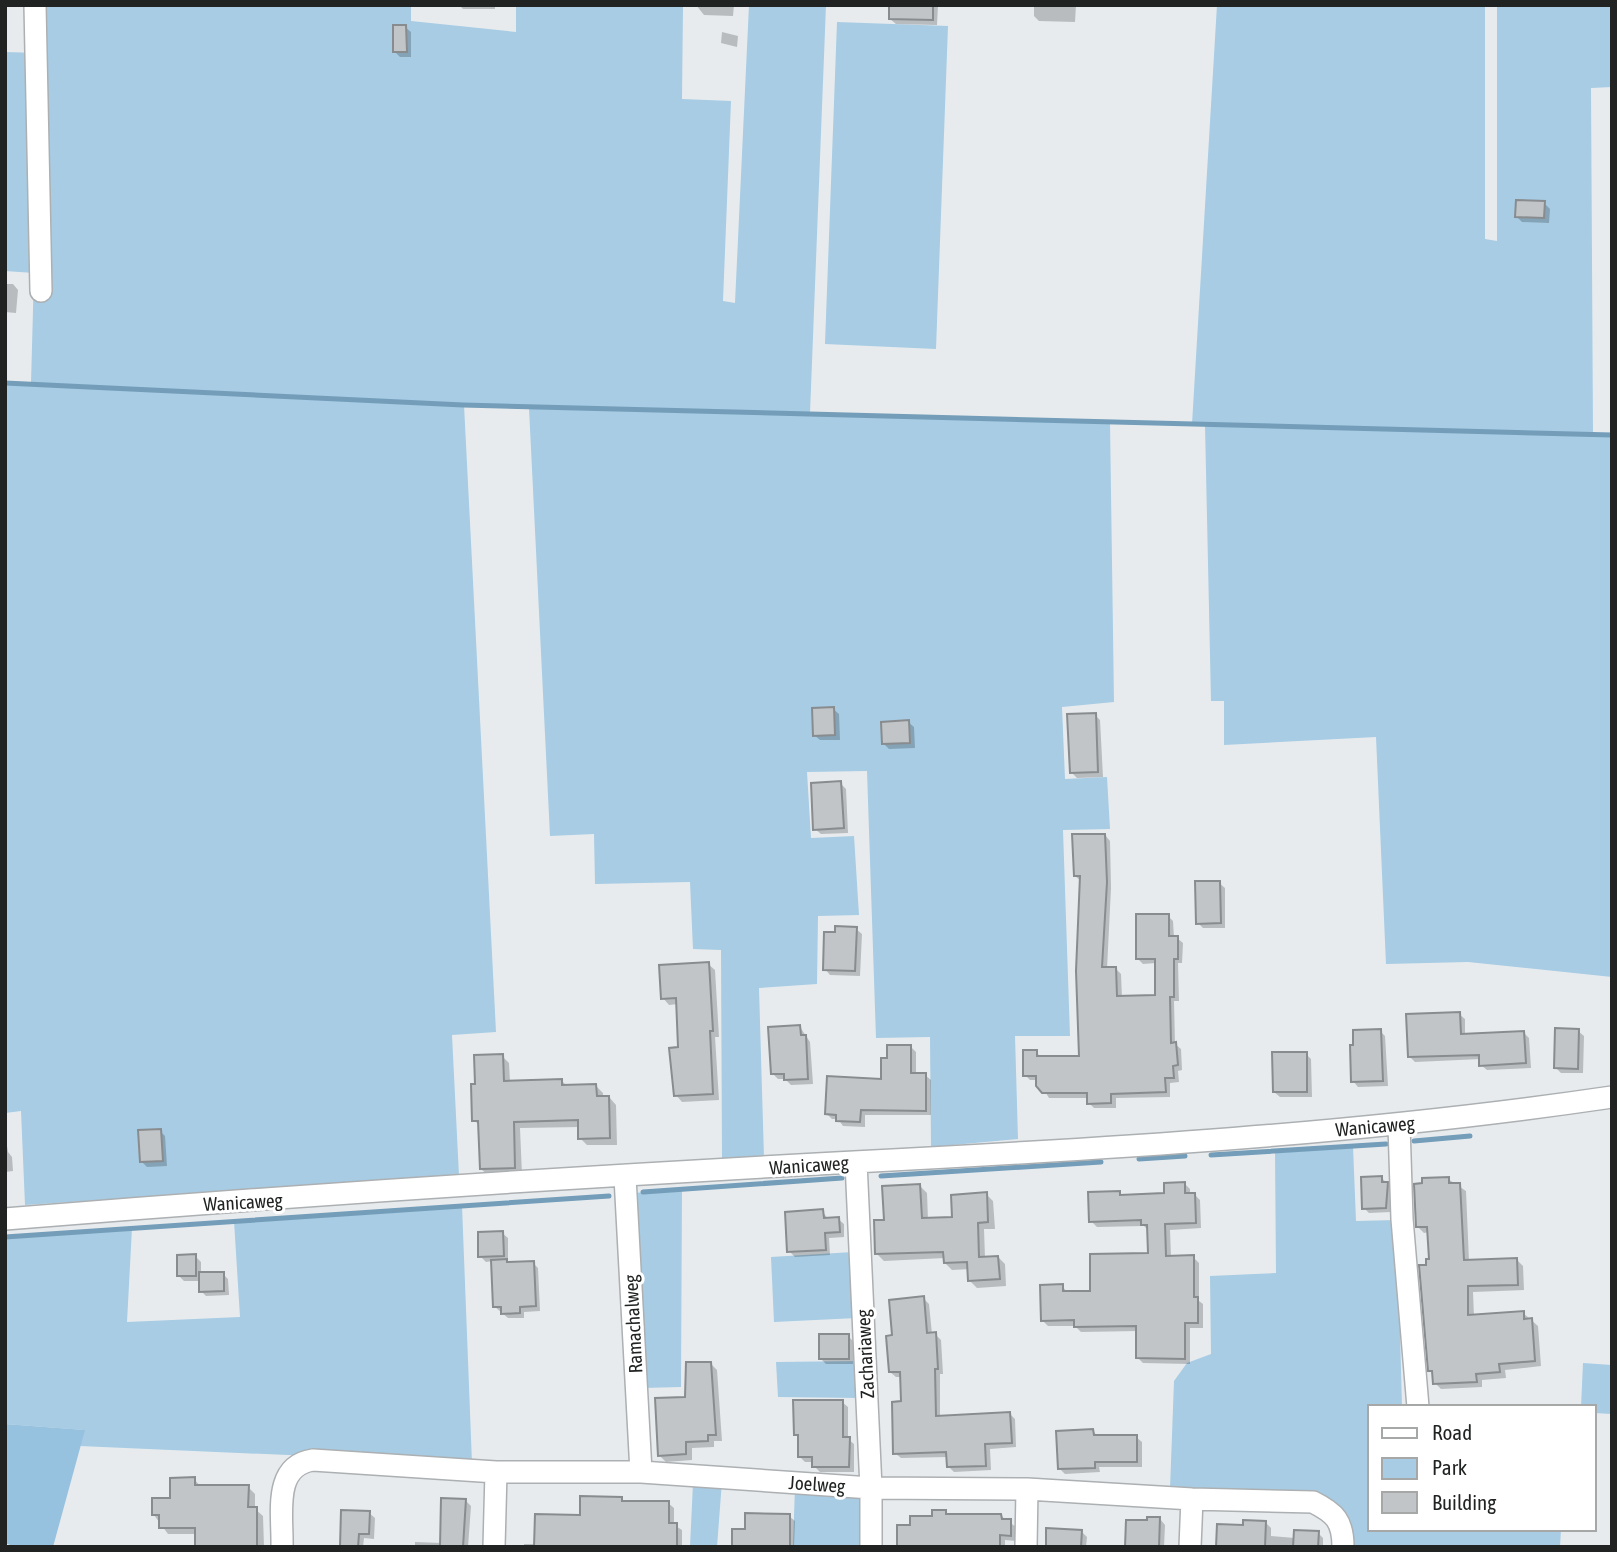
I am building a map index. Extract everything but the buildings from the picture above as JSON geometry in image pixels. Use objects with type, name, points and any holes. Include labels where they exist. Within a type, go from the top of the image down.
[{"type":"street","points":[[35,5],[41,291]]},
{"type":"street","name":"Wanicaweg","points":[[5,1219],[164,1206],[1238,1138],[1399,1125],[1612,1097]]},
{"type":"street","points":[[1399,1125],[1402,1219],[1418,1405]]},
{"type":"street","name":"Zachariaweg","points":[[856,1162],[871,1488],[871,1547]]},
{"type":"street","name":"Ramachalweg","points":[[625,1177],[641,1472]]},
{"type":"street","name":"Joelweg","points":[[282,1547],[283,1483],[291,1468],[313,1460],[496,1472],[641,1472],[871,1488],[1027,1489],[1192,1499],[1313,1502],[1329,1510],[1339,1520],[1343,1547]]},
{"type":"street","points":[[494,1547],[496,1472]]},
{"type":"street","points":[[1026,1547],[1027,1489]]},
{"type":"street","points":[[1191,1547],[1192,1499]]},
{"type":"green space","points":[[40,5],[411,5],[411,21],[516,32],[516,5],[683,5],[682,99],[731,101],[723,301],[735,303],[749,5],[826,5],[810,413],[1110,422],[1114,702],[1062,707],[1065,779],[1107,777],[1110,829],[1063,830],[1070,1036],[1015,1036],[1018,1139],[931,1147],[930,1037],[876,1038],[867,771],[807,772],[811,838],[854,836],[859,915],[818,916],[817,984],[759,988],[764,1158],[722,1160],[721,950],[693,949],[690,882],[595,884],[594,834],[550,836],[529,408],[464,405],[496,1032],[452,1035],[459,1176],[25,1205],[21,1111],[5,1113],[5,383],[31,383],[34,273],[5,271],[5,52],[39,53]]},
{"type":"green space","points":[[1217,5],[1485,5],[1485,239],[1497,241],[1497,5],[1612,5],[1612,87],[1591,88],[1593,434],[1612,435],[1612,977],[1468,962],[1386,964],[1376,737],[1224,745],[1224,701],[1211,701],[1205,425],[1192,424]]},
{"type":"green space","points":[[837,22],[948,26],[936,349],[825,344]]},
{"type":"green space","points":[[1353,1146],[1356,1221],[1397,1220],[1402,1405],[1368,1405],[1368,1531],[1561,1531],[1560,1547],[1351,1547],[1339,1508],[1170,1489],[1174,1381],[1187,1363],[1211,1354],[1210,1276],[1276,1273],[1275,1151]]},
{"type":"green space","points":[[682,1190],[681,1387],[643,1388],[633,1193]]},
{"type":"green space","points":[[462,1206],[472,1463],[80,1446],[84,1430],[5,1424],[5,1237],[132,1228],[127,1322],[240,1317],[234,1221]]},
{"type":"green space","points":[[853,1252],[857,1318],[774,1322],[771,1257]]},
{"type":"green space","points":[[860,1361],[860,1398],[778,1397],[776,1362]]},
{"type":"green space","points":[[1583,1363],[1612,1365],[1612,1414],[1596,1413],[1596,1405],[1581,1405]]},
{"type":"green space","points":[[722,1481],[717,1547],[690,1547],[693,1483]]},
{"type":"green space","points":[[795,1486],[861,1492],[866,1547],[793,1547]]},
{"type":"shaded area","points":[[5,1424],[85,1430],[53,1547],[15,1547],[5,1543]]},
{"type":"waterway","points":[[5,383],[463,405],[1612,435]]},
{"type":"waterway","points":[[1414,1141],[1470,1136]]},
{"type":"waterway","points":[[1211,1155],[1386,1144]]},
{"type":"waterway","points":[[1139,1159],[1185,1156]]},
{"type":"waterway","points":[[881,1176],[1101,1162]]},
{"type":"waterway","points":[[643,1192],[842,1178]]},
{"type":"waterway","points":[[5,1237],[609,1196]]}]
